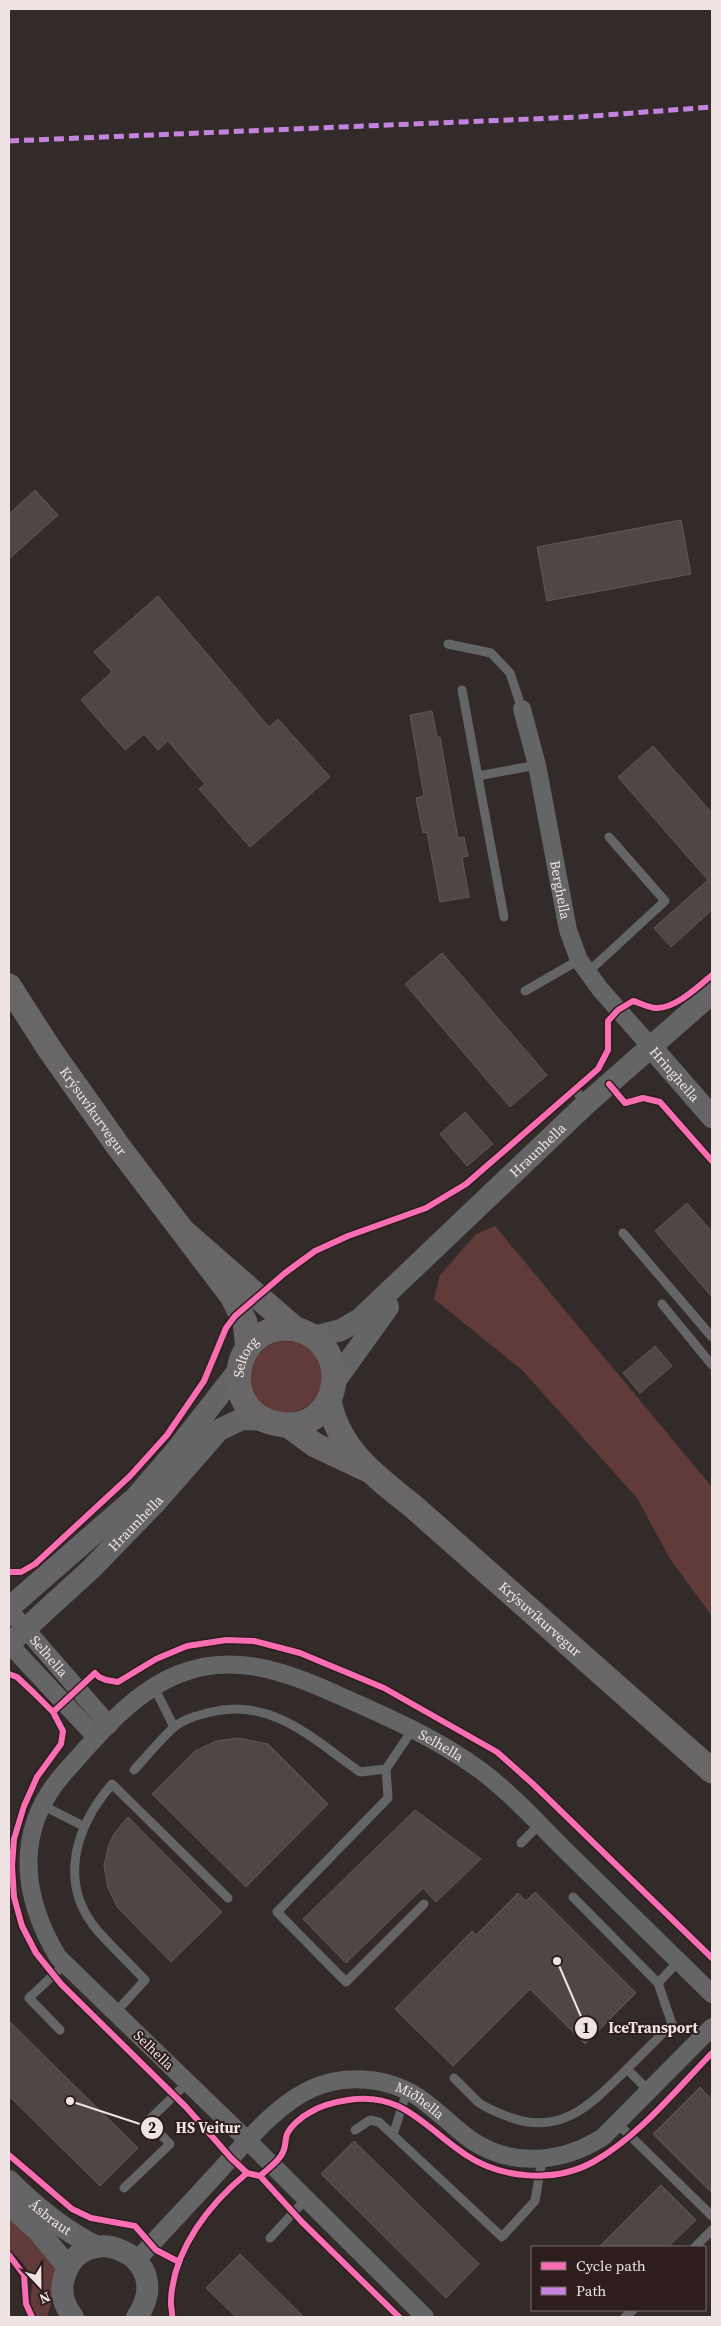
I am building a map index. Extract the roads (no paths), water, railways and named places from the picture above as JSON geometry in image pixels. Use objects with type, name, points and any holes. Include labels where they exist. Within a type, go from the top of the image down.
[{"type":"main road","name":"Krýsuvíkurvegur","points":[[9,986],[50,1050],[118,1146],[240,1307],[245,1322],[248,1348]]},
{"type":"main road","name":"Krýsuvíkurvegur","points":[[185,1233],[304,1333]]},
{"type":"main road","name":"Seltorg","points":[[277,1423],[251,1410],[244,1400],[239,1388],[238,1371],[240,1361],[257,1338],[269,1332],[282,1329],[304,1333]]},
{"type":"main road","points":[[277,1423],[312,1418],[332,1390],[335,1372],[330,1355],[304,1333]]},
{"type":"main road","name":"Krýsuvíkurvegur","points":[[332,1390],[334,1420],[366,1469]]},
{"type":"main road","name":"Krýsuvíkurvegur","points":[[277,1423],[315,1445],[366,1469],[415,1508],[712,1771]]},
{"type":"street","name":"Berghella","points":[[522,709],[537,765],[568,930],[583,966],[651,1047]]},
{"type":"street","name":"Hringhella","points":[[712,994],[651,1047],[712,1117]]},
{"type":"street","name":"Hraunhella","points":[[304,1333],[351,1326],[426,1256],[581,1097],[651,1047]]},
{"type":"street","name":"Hraunhella","points":[[332,1390],[426,1256]]},
{"type":"street","name":"Hraunhella","points":[[9,1609],[136,1497],[174,1453],[238,1371]]},
{"type":"street","name":"Hraunhella","points":[[13,1640],[97,1562],[156,1502],[219,1430],[242,1419],[277,1423]]},
{"type":"street","name":"Selhella","points":[[9,1609],[13,1640],[96,1737]]},
{"type":"street","name":"Selhella","points":[[13,1640],[109,1725]]},
{"type":"street","name":"Selhella","points":[[425,2317],[248,2141],[58,1957],[43,1933],[31,1893],[28,1866],[28,1845],[42,1805],[56,1782],[109,1725],[154,1687],[179,1674],[214,1664],[250,1664],[283,1672],[413,1729],[442,1745],[482,1772],[712,1994]]},
{"type":"street","name":"Miðhella","points":[[136,2260],[248,2141],[298,2096],[328,2083],[344,2080],[368,2080],[392,2085],[407,2091],[484,2147],[509,2157],[542,2160],[574,2153],[603,2137],[712,2027]]},
{"type":"street","name":"Ásbraut","points":[[9,2181],[44,2212],[79,2238],[98,2247]]},
{"type":"street","name":"Ásbraut","points":[[9,2204],[39,2232],[68,2267]]},
{"type":"street","points":[[72,2317],[67,2309],[62,2292],[62,2283],[68,2267],[76,2257],[86,2250],[112,2246],[125,2251],[136,2260],[144,2271],[147,2283],[147,2296],[143,2314]]},
{"type":"lane","points":[[448,644],[490,653],[510,673],[522,709]]},
{"type":"lane","points":[[462,690],[504,917]]},
{"type":"lane","points":[[478,776],[537,765]]},
{"type":"lane","points":[[525,992],[583,966],[665,901],[609,837]]},
{"type":"lane","points":[[623,1233],[712,1337]]},
{"type":"lane","points":[[662,1304],[712,1365]]},
{"type":"lane","points":[[154,1687],[174,1727]]},
{"type":"lane","points":[[134,1770],[174,1727],[195,1717],[229,1708],[257,1709],[283,1719],[360,1772],[386,1769]]},
{"type":"lane","points":[[413,1729],[386,1769],[388,1798],[277,1912],[346,1982],[424,1904]]},
{"type":"lane","points":[[115,2013],[145,1980],[97,1929],[82,1902],[75,1872],[76,1856],[83,1826],[90,1812],[112,1784],[228,1898]]},
{"type":"lane","points":[[42,1805],[83,1826]]},
{"type":"lane","points":[[521,1843],[539,1825]]},
{"type":"lane","points":[[454,2078],[480,2103],[496,2112],[538,2125],[558,2121],[579,2111],[600,2095],[672,2024],[658,1983],[573,1897]]},
{"type":"lane","points":[[658,1983],[679,1961]]},
{"type":"lane","points":[[60,2030],[29,1998],[65,1964]]},
{"type":"lane","points":[[627,2069],[649,2091]]},
{"type":"lane","points":[[124,2188],[170,2144],[148,2121],[188,2083]]},
{"type":"lane","points":[[393,2135],[407,2091]]},
{"type":"lane","points":[[355,2130],[370,2120],[379,2122],[502,2237],[535,2200],[542,2160]]},
{"type":"lane","points":[[617,2123],[712,2216]]},
{"type":"lane","points":[[270,2238],[306,2199]]},
{"type":"lane","points":[[696,2246],[712,2230]]},
{"type":"place","name":"IceTransport","points":[[557,1961]]},
{"type":"place","name":"HS Veitur","points":[[70,2101]]}]
